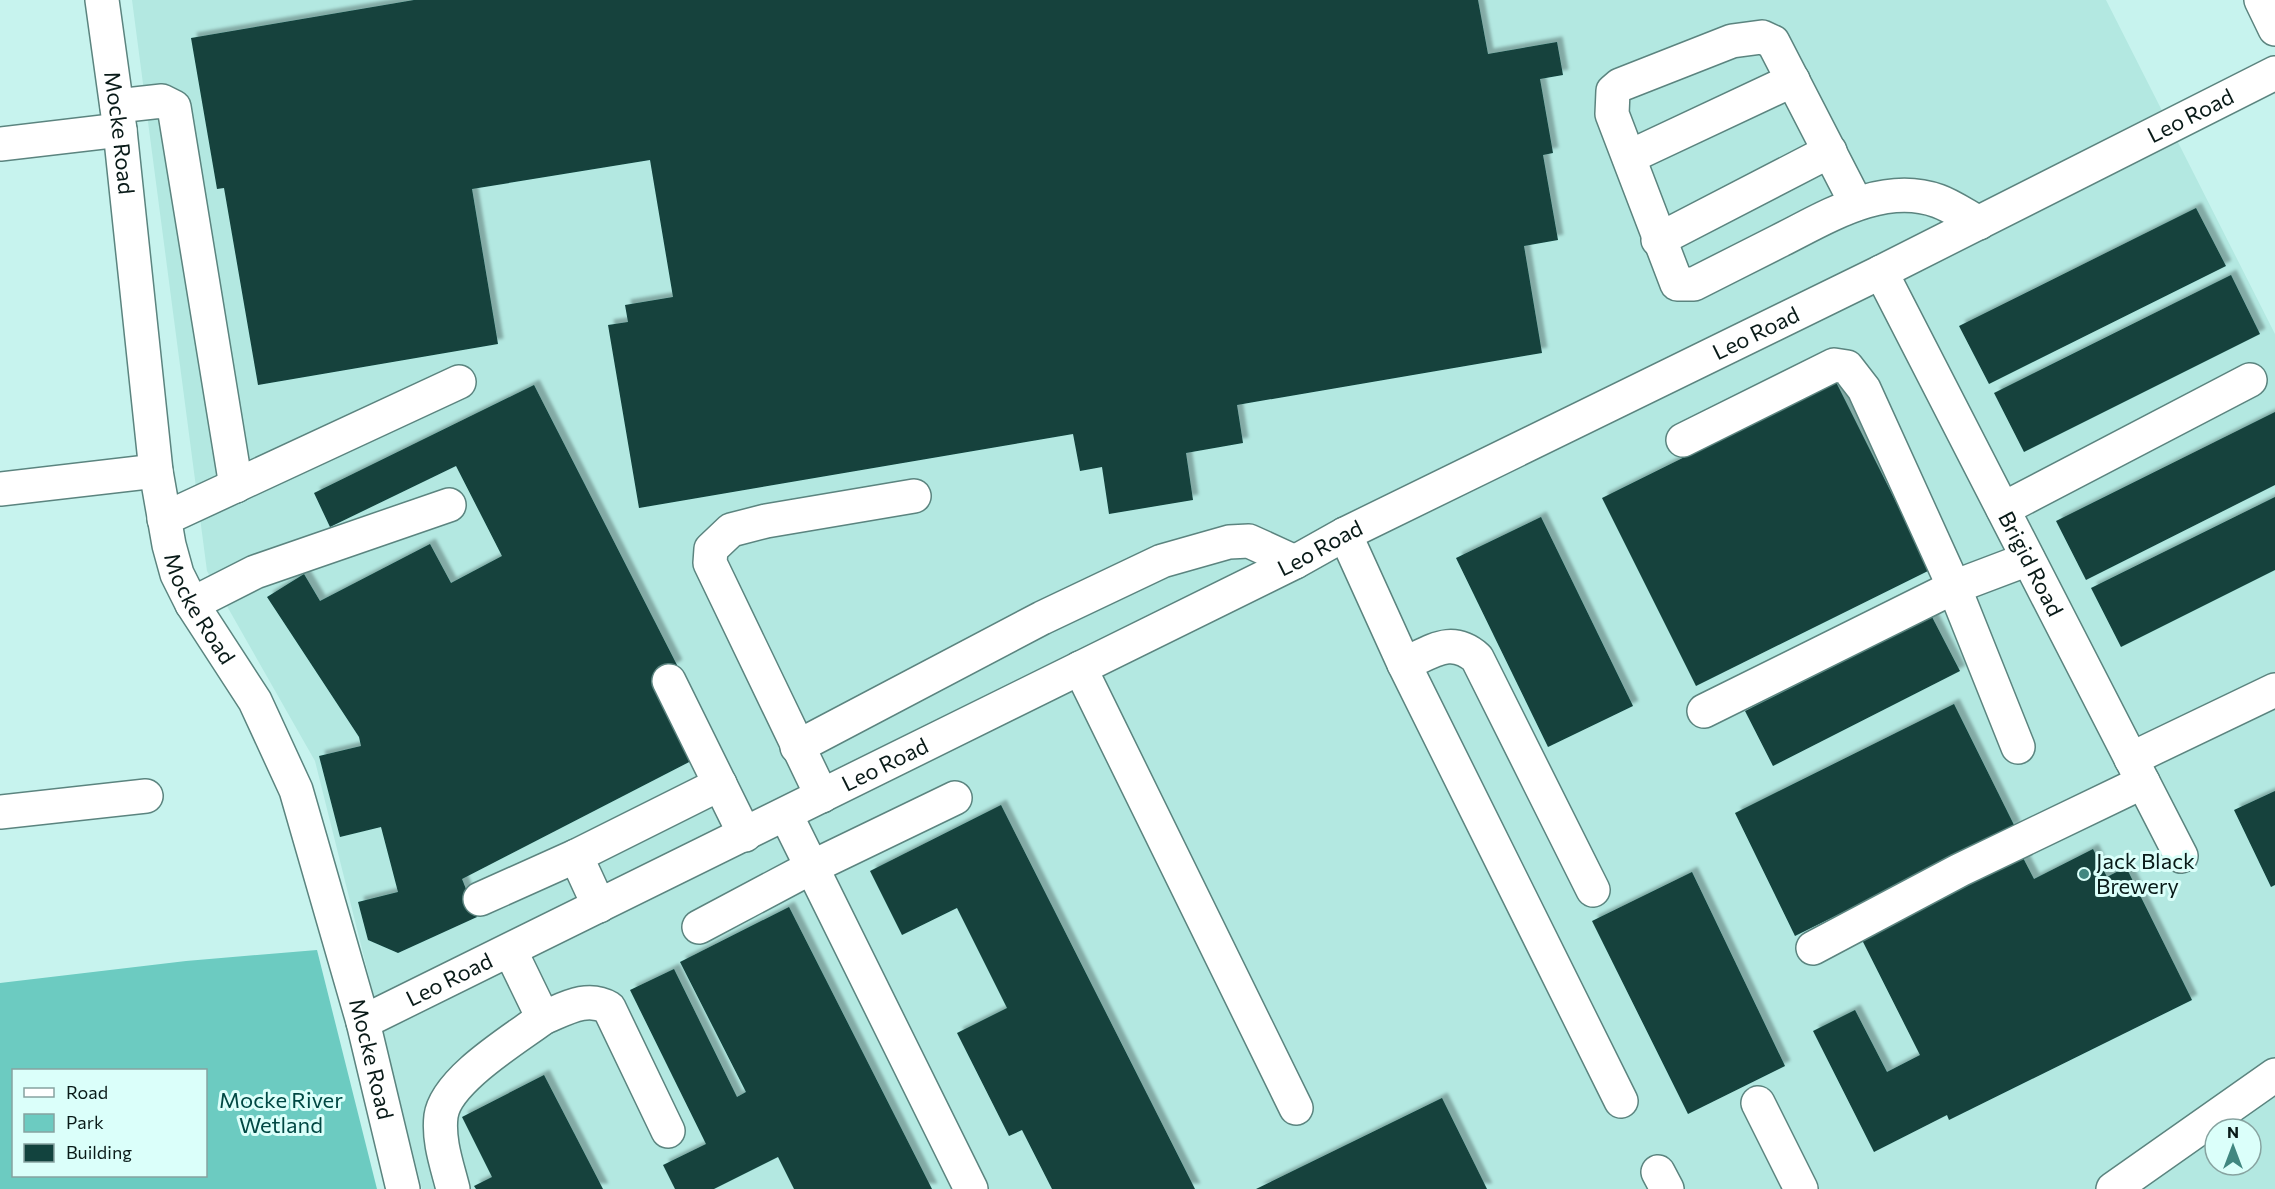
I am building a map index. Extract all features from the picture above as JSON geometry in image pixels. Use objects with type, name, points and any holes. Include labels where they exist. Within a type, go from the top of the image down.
[{"type":"street","name":"Mocke Road","points":[[102,0],[119,118],[156,471],[177,574],[192,604],[255,701],[296,789],[363,1022],[403,1189]]},
{"type":"street","points":[[2261,0],[2275,29]]},
{"type":"street","points":[[1856,203],[1773,42],[1762,37],[1732,41],[1620,85],[1613,91],[1612,114],[1658,240],[1677,284],[1684,286],[1694,284],[1856,203],[1883,197],[1910,196],[1938,201],[1978,223]]},
{"type":"street","name":"Leo Road","points":[[363,1022],[786,815],[1295,562],[1345,534],[1881,272],[2275,73]]},
{"type":"street","points":[[1629,157],[1793,80]]},
{"type":"street","points":[[0,144],[119,118],[162,100],[174,107],[236,486]]},
{"type":"street","points":[[1658,240],[1830,151]]},
{"type":"street","name":"Brigid Road","points":[[1881,272],[2181,856]]},
{"type":"street","points":[[1683,440],[1834,365],[1847,367],[1864,389],[1954,586],[2018,747]]},
{"type":"street","points":[[2003,509],[2250,380]]},
{"type":"street","points":[[164,519],[459,382]]},
{"type":"street","points":[[0,489],[156,471]]},
{"type":"street","points":[[822,796],[710,563],[711,549],[731,530],[766,521],[914,496]]},
{"type":"street","points":[[192,604],[255,572],[449,505]]},
{"type":"street","points":[[1345,534],[1404,664],[1621,1101]]},
{"type":"street","points":[[797,747],[1042,618],[1162,561],[1196,549],[1229,542],[1249,541],[1295,562]]},
{"type":"street","points":[[1704,711],[1954,586],[2028,559]]},
{"type":"street","points":[[1404,664],[1450,645],[1466,648],[1477,658],[1593,890]]},
{"type":"street","points":[[1080,668],[1296,1108]]},
{"type":"street","points":[[669,681],[745,835]]},
{"type":"street","points":[[1813,948],[1960,870],[2275,690]]},
{"type":"street","points":[[480,899],[576,856],[720,784]]},
{"type":"street","points":[[0,812],[146,796]]},
{"type":"street","points":[[699,927],[812,867],[955,798]]},
{"type":"street","points":[[786,815],[971,1189]]},
{"type":"street","points":[[576,856],[599,906]]},
{"type":"street","points":[[510,950],[543,1018]]},
{"type":"street","points":[[453,1189],[440,1138],[441,1114],[448,1098],[473,1071],[543,1018],[584,1002],[600,1003],[609,1008],[668,1131]]},
{"type":"street","points":[[2113,1189],[2275,1075]]},
{"type":"street","points":[[1758,1103],[1801,1189]]},
{"type":"shaded area","points":[[132,0],[2106,0],[2275,334],[2275,1189],[422,1189],[315,761],[207,571]]},
{"type":"green space","name":"Mocke River Wetland","points":[[317,950],[377,1189],[0,1189],[0,983],[186,961]]},
{"type":"building","points":[[414,0],[1478,0],[1488,54],[1557,42],[1563,75],[1540,79],[1553,153],[1543,155],[1558,240],[1524,246],[1542,353],[1237,405],[1243,443],[1186,453],[1193,500],[1109,514],[1102,467],[1080,471],[1073,434],[639,508],[608,325],[628,322],[625,305],[673,297],[650,160],[472,189],[498,344],[258,385],[224,188],[217,189],[191,38]]},
{"type":"building","points":[[2196,208],[2226,266],[1989,384],[1959,326]]},
{"type":"building","points":[[2231,275],[2260,334],[2024,452],[1994,393]]},
{"type":"building","points":[[1836,382],[1930,570],[1696,686],[1602,498]]},
{"type":"building","points":[[534,385],[677,665],[654,680],[695,759],[462,879],[477,917],[398,953],[368,940],[358,902],[398,892],[381,827],[340,837],[319,756],[361,746],[359,737],[267,597],[304,574],[320,601],[430,544],[451,583],[502,556],[456,466],[330,527],[314,493]]},
{"type":"building","points":[[2275,412],[2275,485],[2086,580],[2056,521]]},
{"type":"building","points":[[2275,497],[2275,570],[2121,647],[2091,588]]},
{"type":"building","points":[[1541,517],[1633,706],[1548,747],[1456,558]]},
{"type":"building","points":[[1932,617],[1960,671],[1773,766],[1745,711]]},
{"type":"building","points":[[1954,704],[2015,827],[1795,936],[1735,813]]},
{"type":"building","points":[[2275,791],[2275,885],[2271,887],[2234,810]]},
{"type":"building","points":[[1001,805],[1195,1189],[1052,1189],[1022,1130],[1009,1136],[957,1033],[1007,1008],[957,908],[902,935],[870,871]]},
{"type":"building","points":[[2093,849],[2107,877],[2126,867],[2192,1000],[1949,1120],[1947,1115],[1874,1152],[1813,1031],[1855,1010],[1887,1072],[1920,1055],[1859,934],[2021,854],[2034,879]]},
{"type":"building","points":[[1692,872],[1785,1066],[1688,1114],[1592,921]]},
{"type":"building","points":[[789,907],[932,1189],[794,1189],[778,1157],[714,1189],[675,1189],[663,1165],[706,1144],[630,990],[674,969],[737,1097],[746,1092],[680,962]]},
{"type":"building","points":[[544,1075],[603,1189],[476,1189],[474,1186],[492,1177],[462,1117]]},
{"type":"building","points":[[1442,1098],[1487,1189],[1256,1189]]},
{"type":"place","name":"Jack Black Brewery","points":[[2084,874]]}]
